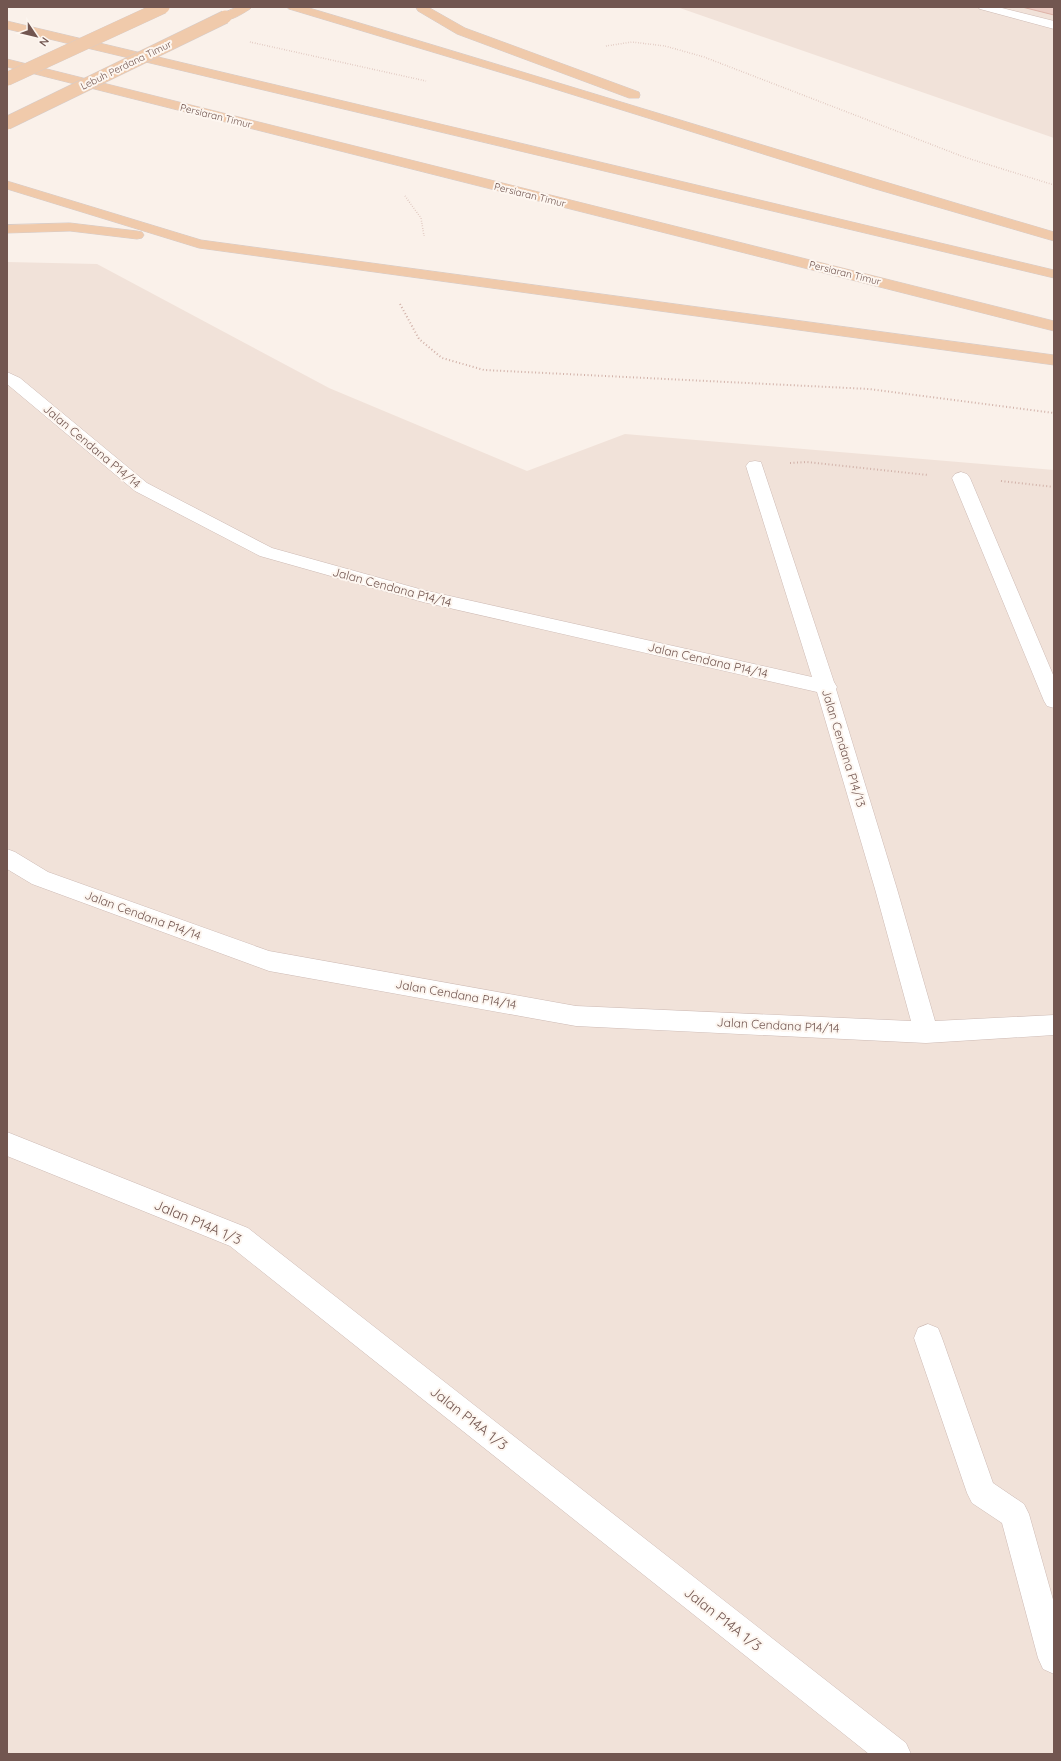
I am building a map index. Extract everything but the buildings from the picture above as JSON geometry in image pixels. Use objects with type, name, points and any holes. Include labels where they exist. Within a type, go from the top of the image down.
[{"type":"main road","points":[[7,80],[163,7]]},
{"type":"main road","name":"Lebuh Perdana Timur","points":[[7,123],[246,7]]},
{"type":"main road","points":[[293,7],[532,78],[877,185],[1054,237]]},
{"type":"main road","points":[[422,7],[422,9],[461,31],[877,185]]},
{"type":"main road","points":[[7,25],[1054,274]]},
{"type":"main road","name":"Persiaran Timur","points":[[7,64],[1054,326]]},
{"type":"main road","points":[[7,185],[199,244]]},
{"type":"main road","points":[[7,229],[70,227],[1054,360]]},
{"type":"street","points":[[984,7],[1054,25]]},
{"type":"street","name":"Jalan Cendana P14/14","points":[[7,377],[14,381],[141,487],[266,552],[423,596],[826,687]]},
{"type":"street","name":"Jalan Cendana P14/13","points":[[755,466],[826,687],[898,929],[926,1032]]},
{"type":"street","points":[[961,478],[1054,701]]},
{"type":"street","name":"Jalan Cendana P14/14","points":[[7,858],[40,878],[269,961],[576,1016],[926,1032],[1054,1025]]},
{"type":"street","name":"Jalan P14A 1/3","points":[[7,1144],[239,1237],[895,1754]]},
{"type":"street","points":[[928,1338],[982,1493],[1014,1514],[1054,1658]]},
{"type":"path","points":[[246,41],[428,81]]},
{"type":"path","points":[[606,46],[632,42],[665,46],[697,56],[964,157],[1054,185]]},
{"type":"path","points":[[400,304],[419,339],[442,358],[484,370],[869,389],[1054,413]]},
{"type":"path","points":[[755,466],[807,462],[1054,488]]},
{"type":"shaded area","points":[[677,7],[1054,7],[1054,138]]},
{"type":"shaded area","points":[[7,262],[97,264],[329,388],[527,471],[625,434],[1054,470],[1054,1754],[7,1754]]}]
